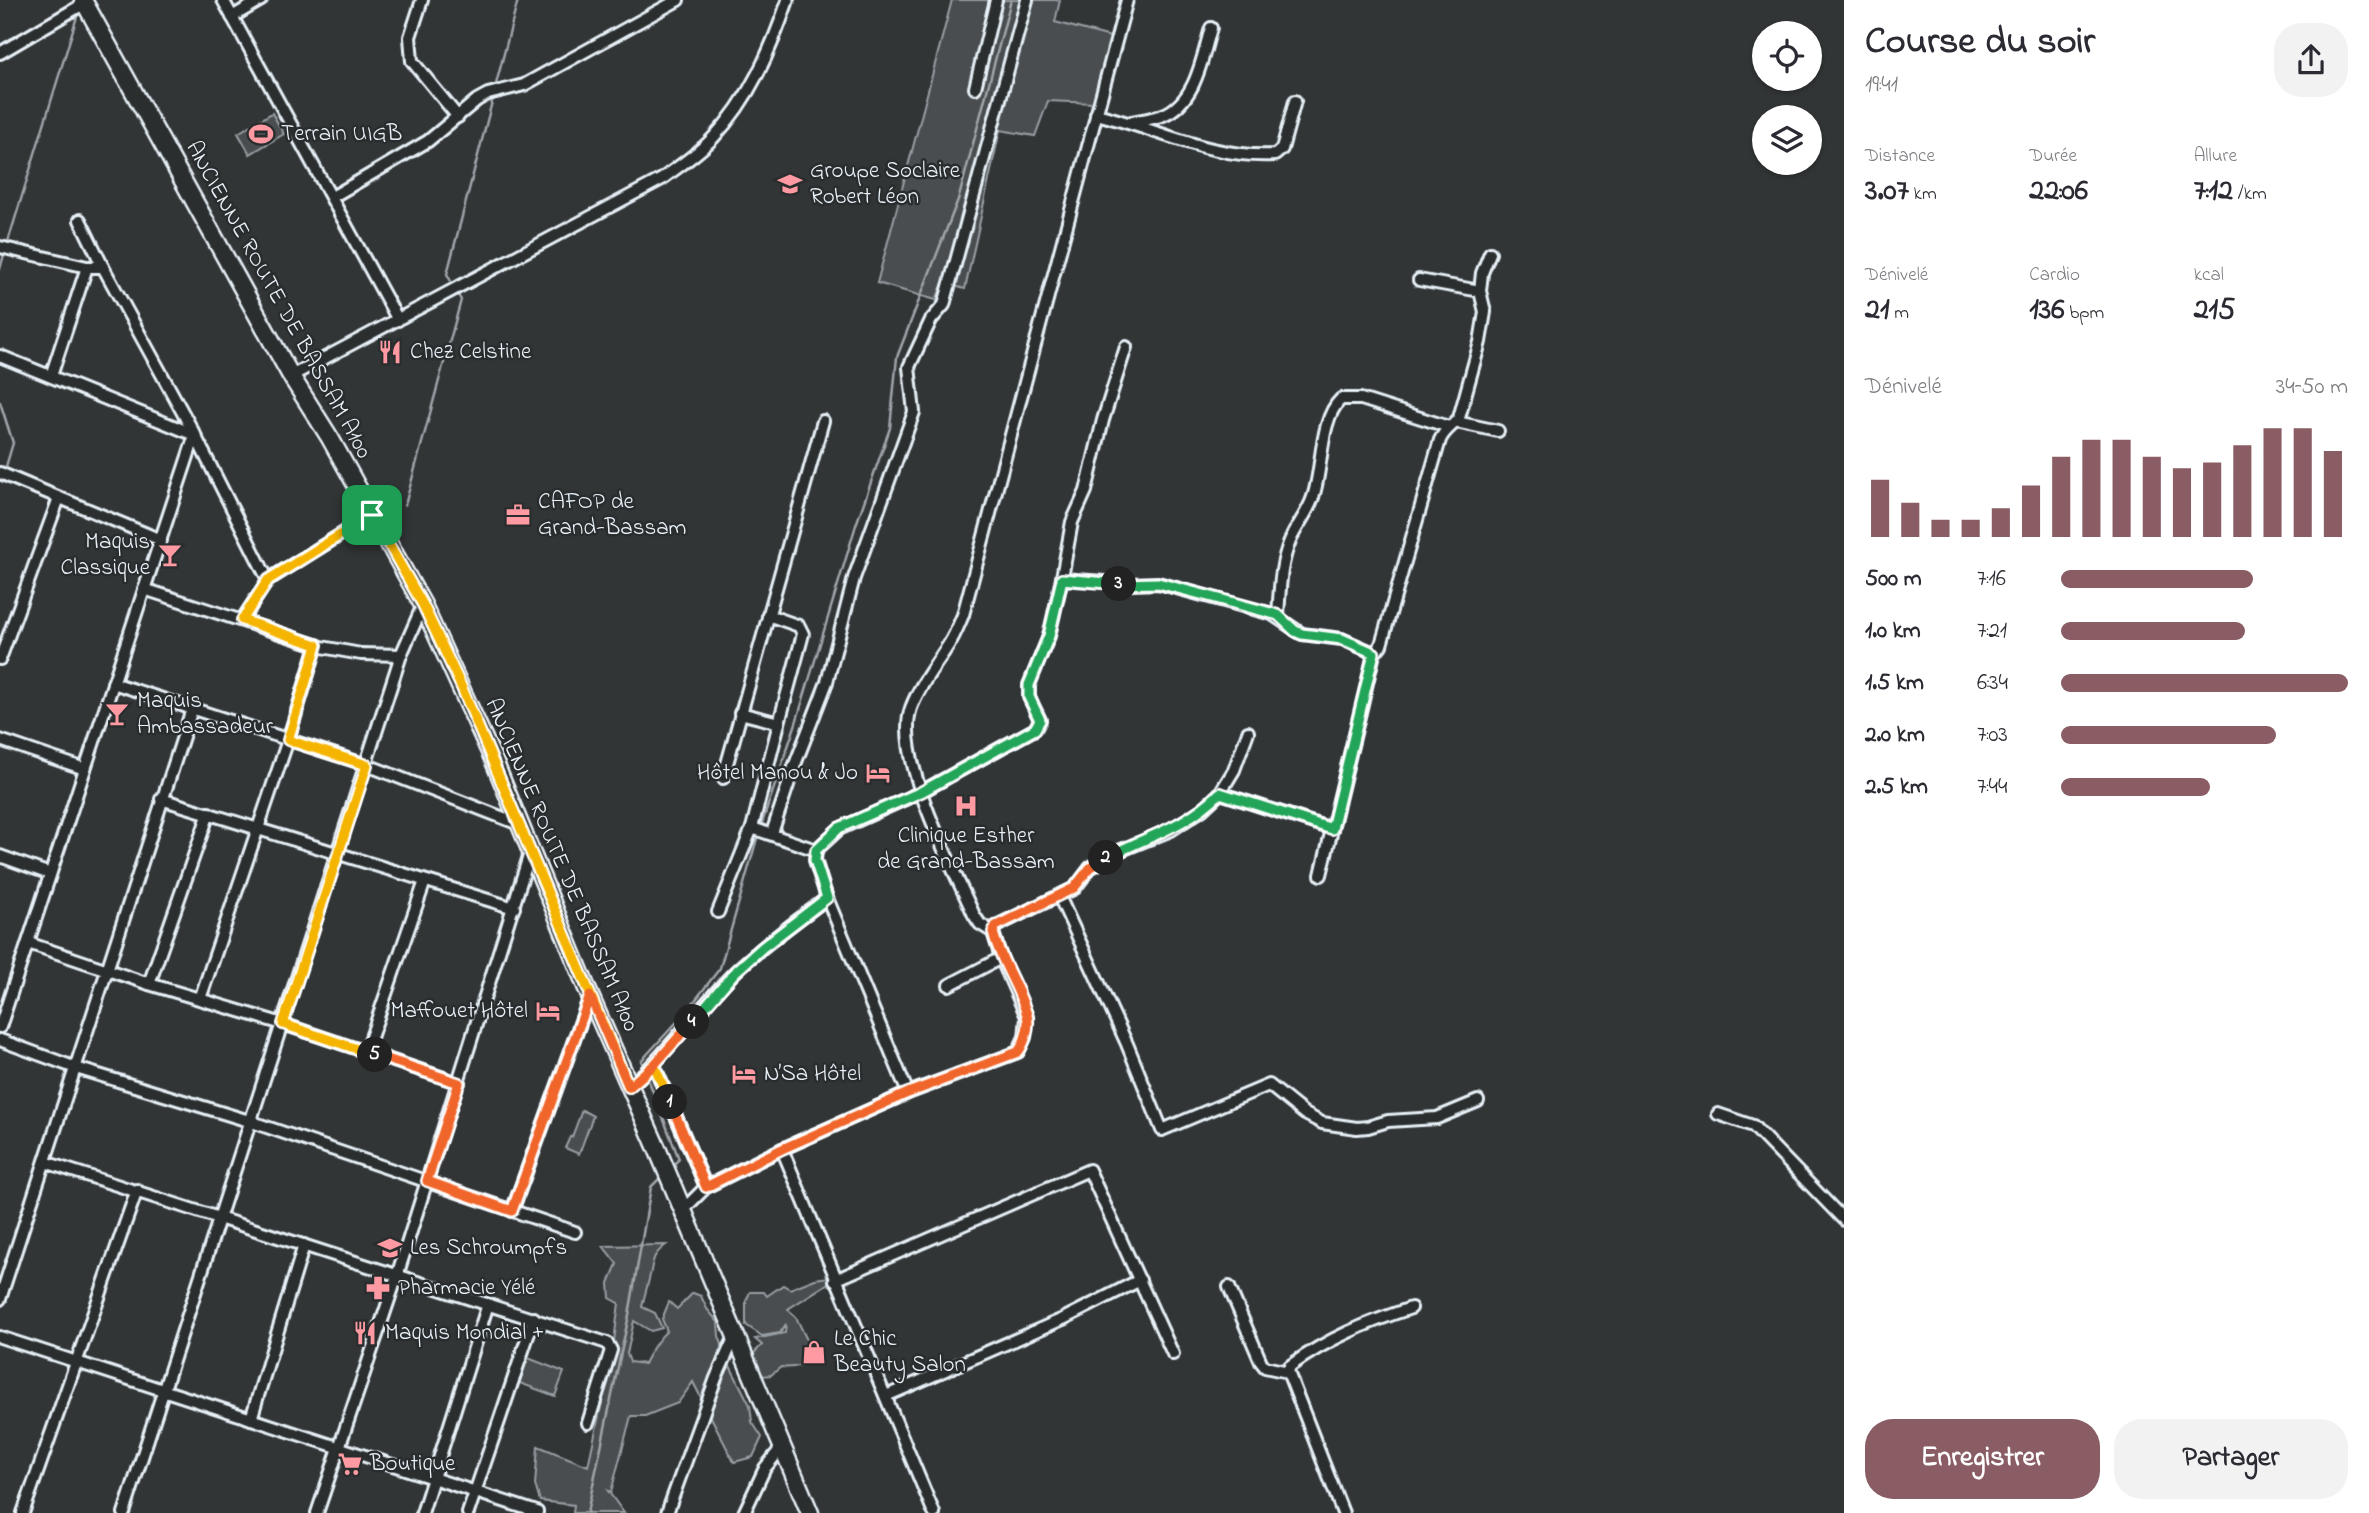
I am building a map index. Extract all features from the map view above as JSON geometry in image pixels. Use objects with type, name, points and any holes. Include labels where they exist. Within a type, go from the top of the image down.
[{"type":"main road","name":"ANCIENNE ROUTE DE BASSAM A100","points":[[84,2],[423,605],[462,688],[810,1513]]},
{"type":"street","points":[[223,0],[398,320]]},
{"type":"street","points":[[232,17],[261,0]]},
{"type":"street","points":[[422,0],[410,37],[412,61],[457,117]]},
{"type":"street","points":[[332,197],[428,141],[488,94],[524,85],[678,0]]},
{"type":"street","points":[[292,376],[662,179],[713,138],[746,95],[773,43],[788,0]]},
{"type":"street","points":[[975,88],[996,0]]},
{"type":"street","points":[[772,833],[827,682],[854,578],[914,412],[909,367],[931,320],[944,305],[1027,0]]},
{"type":"street","points":[[683,1210],[706,1187],[782,1149],[908,1093],[1018,1052],[1021,1048],[1027,1017],[1001,958],[993,932],[980,924],[974,915],[921,792],[910,751],[911,709],[963,615],[1127,0]]},
{"type":"street","points":[[0,53],[84,2]]},
{"type":"street","points":[[1131,122],[1164,115],[1178,106],[1196,78],[1211,27]]},
{"type":"street","points":[[1096,114],[1131,122],[1146,131],[1234,154],[1275,155],[1282,149],[1295,101]]},
{"type":"street","points":[[80,220],[195,435],[268,580]]},
{"type":"street","points":[[0,247],[87,267],[103,267]]},
{"type":"street","points":[[1321,875],[1374,653],[1381,645],[1440,440],[1444,430],[1459,418],[1480,342],[1485,312],[1480,291],[1482,273],[1490,253]]},
{"type":"street","points":[[51,376],[87,267]]},
{"type":"street","points":[[1419,280],[1480,291]]},
{"type":"street","points":[[908,1093],[827,898],[815,860],[816,850],[839,828],[921,792],[1035,729],[1040,720],[1029,697],[1029,685],[1049,636],[1072,522],[1086,491],[1103,420],[1126,347]]},
{"type":"street","points":[[0,356],[195,435]]},
{"type":"street","points":[[1278,615],[1281,571],[1290,540],[1313,499],[1328,422],[1335,405],[1341,399],[1361,399],[1453,424],[1498,431]]},
{"type":"street","points":[[723,778],[823,421]]},
{"type":"street","points":[[0,1027],[195,435]]},
{"type":"street","points":[[0,473],[160,540]]},
{"type":"street","points":[[0,659],[59,498]]},
{"type":"street","points":[[242,620],[268,580],[372,515]]},
{"type":"street","points":[[1062,579],[1158,583],[1278,615],[1302,634],[1342,639],[1374,653]]},
{"type":"street","points":[[144,589],[317,645],[361,654],[401,654]]},
{"type":"street","points":[[124,1513],[401,654],[423,605]]},
{"type":"street","points":[[719,912],[752,828],[803,634],[799,626],[768,615]]},
{"type":"street","points":[[200,999],[288,740],[317,645]]},
{"type":"street","points":[[113,683],[367,765],[519,824]]},
{"type":"street","points":[[0,1299],[192,709]]},
{"type":"street","points":[[740,713],[779,723]]},
{"type":"street","points":[[993,932],[996,926],[1074,888],[1090,868],[1119,851],[1171,830],[1203,809],[1220,793],[1234,771],[1248,732]]},
{"type":"street","points":[[0,740],[85,769]]},
{"type":"street","points":[[1220,793],[1332,829]]},
{"type":"street","points":[[161,799],[514,908]]},
{"type":"street","points":[[149,984],[209,813]]},
{"type":"street","points":[[752,828],[816,850]]},
{"type":"street","points":[[317,1513],[397,1276],[530,853]]},
{"type":"street","points":[[0,856],[50,874]]},
{"type":"street","points":[[366,1052],[425,881]]},
{"type":"street","points":[[1059,896],[1127,1044],[1162,1130],[1269,1085],[1305,1114],[1322,1123],[1357,1128],[1388,1121],[1437,1118],[1478,1101]]},
{"type":"street","points":[[629,1087],[654,1065],[734,973],[827,898]]},
{"type":"street","points":[[28,943],[459,1083]]},
{"type":"street","points":[[949,985],[1001,958]]},
{"type":"street","points":[[512,1211],[590,996]]},
{"type":"street","points":[[0,1040],[76,1068],[249,1121],[575,1232]]},
{"type":"street","points":[[654,1065],[706,1187]]},
{"type":"street","points":[[1718,1114],[1753,1126],[1844,1220]]},
{"type":"street","points":[[782,1149],[934,1513]]},
{"type":"street","points":[[45,1162],[220,1216],[610,1345],[611,1350],[588,1423]]},
{"type":"street","points":[[835,1280],[1089,1170],[1173,1354]]},
{"type":"street","points":[[23,1513],[137,1191]]},
{"type":"street","points":[[251,1419],[304,1245]]},
{"type":"street","points":[[886,1396],[1074,1314],[1140,1280]]},
{"type":"street","points":[[1229,1287],[1261,1362],[1270,1369],[1288,1372]]},
{"type":"street","points":[[422,1513],[488,1304]]},
{"type":"street","points":[[1343,1513],[1288,1372],[1290,1366],[1320,1345],[1374,1321],[1412,1308]]},
{"type":"street","points":[[468,1513],[534,1318]]},
{"type":"street","points":[[667,1513],[716,1378],[736,1334]]},
{"type":"street","points":[[0,1337],[537,1511]]},
{"type":"street","points":[[744,1513],[765,1468],[782,1447]]},
{"type":"shaded area","points":[[952,0],[1060,0],[1055,22],[1114,38],[1094,103],[1048,101],[1035,136],[1000,130],[965,289],[943,283],[936,300],[877,283]]},
{"type":"shaded area","name":"Terrain UIGB","points":[[272,113],[284,134],[250,154],[238,133]]},
{"type":"shaded area","points":[[582,1110],[593,1116],[579,1154],[565,1148]]},
{"type":"shaded area","points":[[666,1245],[653,1260],[642,1307],[655,1313],[662,1328],[651,1331],[634,1321],[627,1354],[630,1362],[644,1364],[667,1331],[662,1319],[669,1302],[677,1309],[693,1293],[701,1296],[718,1322],[719,1336],[729,1364],[750,1405],[752,1422],[762,1437],[753,1457],[734,1462],[693,1382],[678,1403],[645,1416],[631,1416],[611,1492],[608,1491],[624,1513],[573,1513],[574,1505],[540,1501],[535,1485],[538,1446],[588,1466],[612,1356],[619,1303],[610,1298],[609,1283],[617,1264],[603,1246]]},
{"type":"shaded area","points":[[828,1277],[830,1282],[788,1309],[797,1319],[815,1357],[799,1366],[781,1367],[771,1375],[762,1376],[751,1356],[762,1345],[755,1339],[785,1333],[786,1324],[780,1333],[762,1336],[746,1325],[746,1301],[750,1292],[764,1292],[767,1296],[783,1285],[790,1289]]},
{"type":"shaded area","points":[[523,1356],[564,1372],[555,1396],[514,1381]]},
{"type":"waterway","points":[[495,88],[518,0]]},
{"type":"waterway","points":[[760,829],[796,723],[856,525],[890,428],[897,357],[959,197],[1011,0]]},
{"type":"waterway","points":[[7,245],[79,10]]},
{"type":"waterway","points":[[454,287],[447,274],[493,98]]},
{"type":"waterway","points":[[0,269],[5,251]]},
{"type":"waterway","points":[[405,505],[461,300],[457,293]]},
{"type":"waterway","points":[[0,402],[13,443],[4,473]]},
{"type":"waterway","points":[[644,1066],[641,1061],[687,1011],[720,968],[758,835]]},
{"type":"waterway","points":[[647,1076],[679,1159],[672,1166]]},
{"type":"waterway","points":[[587,1513],[629,1315],[651,1187],[663,1175]]},
{"type":"place","name":"Terrain UIGB","points":[[261,134]]},
{"type":"place","name":"Groupe Soclaire Robert Léon","points":[[790,184]]},
{"type":"place","name":"Chez Celstine","points":[[390,352]]},
{"type":"place","name":"CAFOP de Grand-Bassam","points":[[518,515]]},
{"type":"place","name":"Maquis Classique","points":[[170,555]]},
{"type":"place","name":"Maquis Ambassadeur","points":[[117,714]]},
{"type":"place","name":"Hôtel Manou & Jo","points":[[878,773]]},
{"type":"place","name":"Clinique Esther de Grand-Bassam","points":[[966,806]]},
{"type":"place","name":"Maffouet Hôtel","points":[[548,1011]]},
{"type":"place","name":"N’Sa Hôtel","points":[[744,1074]]},
{"type":"place","name":"Les Schroumpfs","points":[[390,1248]]},
{"type":"place","name":"Pharmacie Yélé","points":[[378,1288]]},
{"type":"place","name":"Maquis Mondial +","points":[[365,1333]]},
{"type":"place","name":"Le Chic Beauty Salon","points":[[814,1352]]},
{"type":"place","name":"Boutique","points":[[350,1464]]},
{"type":"route","points":[[372,515],[268,580],[242,620],[317,645],[288,740],[367,765],[283,1024],[459,1083],[427,1181],[512,1211],[590,996],[629,1087],[654,1065],[734,973],[827,898],[815,860],[816,850],[839,828],[921,792],[1035,729],[1040,720],[1029,697],[1029,685],[1049,636],[1062,579],[1107,583],[1158,583],[1278,615],[1302,634],[1342,639],[1374,653],[1332,829],[1220,793],[1203,809],[1171,830],[1119,851],[1090,868],[1074,888],[996,926],[993,932],[1001,958],[1027,1017],[1025,1037],[1018,1052],[908,1093],[782,1149],[706,1187],[654,1065],[629,1087],[462,688],[423,605],[372,515]]}]
